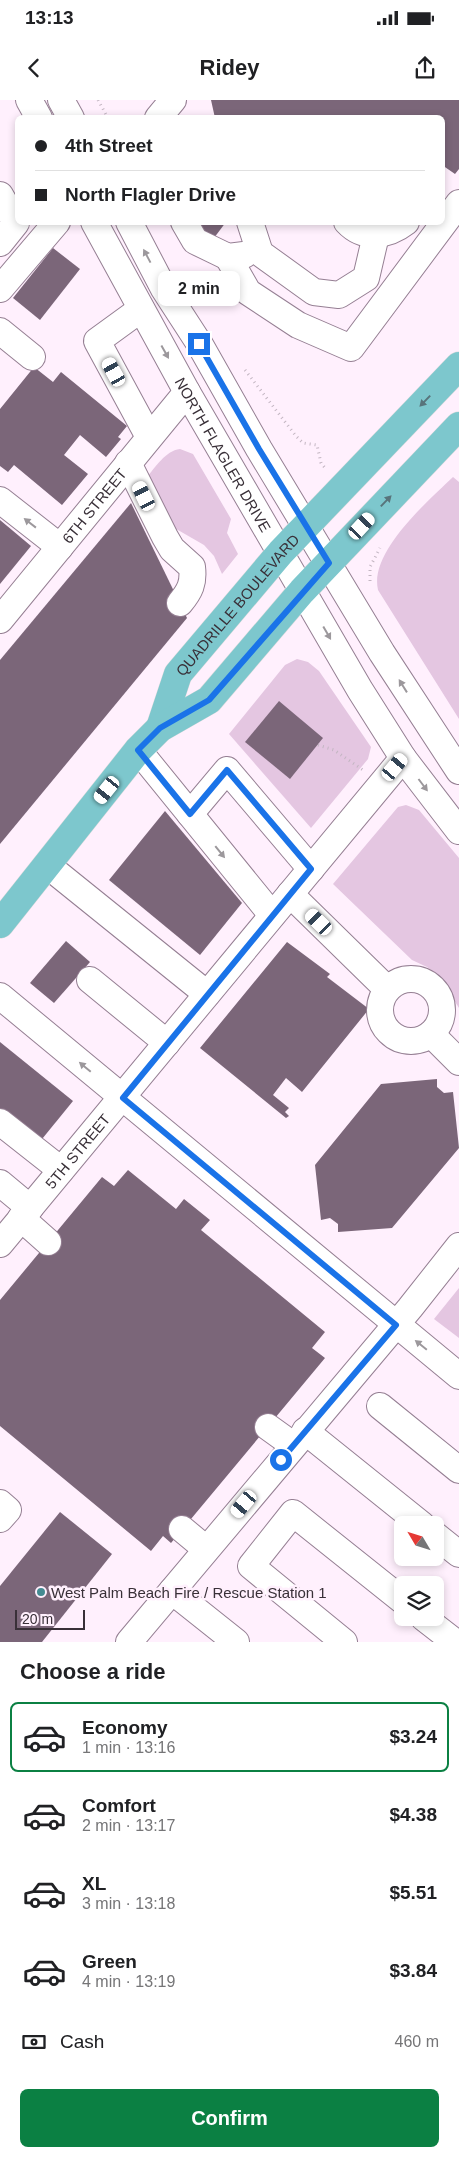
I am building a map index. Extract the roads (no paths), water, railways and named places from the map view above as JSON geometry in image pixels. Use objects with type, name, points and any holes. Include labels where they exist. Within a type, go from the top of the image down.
[{"type":"main road","name":"QUADRILLE BOULEVARD","points":[[160,728],[178,674],[281,552],[459,366]]},
{"type":"main road","points":[[0,924],[138,750],[160,728],[209,700],[302,591],[459,426]]},
{"type":"street","points":[[29,100],[37,115]]},
{"type":"street","points":[[61,100],[69,115]]},
{"type":"street","points":[[160,115],[172,100]]},
{"type":"street","points":[[0,195],[15,221]]},
{"type":"street","points":[[445,222],[459,203]]},
{"type":"street","points":[[0,243],[15,224]]},
{"type":"street","points":[[0,290],[54,225]]},
{"type":"street","name":"NORTH FLAGLER DRIVE","points":[[96,225],[187,392],[360,690],[403,758],[459,831]]},
{"type":"street","points":[[131,225],[164,289],[199,344],[307,527],[408,694],[459,771]]},
{"type":"street","points":[[186,225],[195,242],[228,257],[260,253]]},
{"type":"street","points":[[251,225],[260,253],[314,292],[339,296],[366,278],[376,235]]},
{"type":"street","points":[[351,225],[364,234],[376,235],[395,230],[402,225]]},
{"type":"street","points":[[228,257],[248,292],[298,325],[352,348],[443,225]]},
{"type":"street","points":[[140,309],[97,341],[149,437]]},
{"type":"street","points":[[0,331],[32,357]]},
{"type":"street","name":"6TH STREET","points":[[0,620],[187,392]]},
{"type":"street","points":[[128,463],[172,549],[192,567],[194,580],[188,593],[180,603]]},
{"type":"street","points":[[0,500],[60,547]]},
{"type":"street","points":[[138,750],[272,915]]},
{"type":"street","name":"5TH STREET","points":[[0,1244],[403,758]]},
{"type":"street","points":[[190,814],[227,770],[311,869]]},
{"type":"street","points":[[47,865],[207,994]]},
{"type":"street","points":[[290,894],[387,989]]},
{"type":"street","points":[[407,978],[419,979],[430,983],[438,992],[443,1014],[431,1034],[419,1040],[406,1041],[394,1036],[384,1027],[380,1014],[381,1001],[387,989],[396,982],[407,978]]},
{"type":"street","points":[[90,980],[167,1043]]},
{"type":"street","points":[[0,996],[459,1376]]},
{"type":"street","points":[[431,1034],[459,1062]]},
{"type":"street","points":[[0,1122],[61,1170]]},
{"type":"street","points":[[0,1183],[48,1242]]},
{"type":"street","points":[[129,1642],[396,1325],[459,1246]]},
{"type":"street","points":[[380,1406],[459,1470]]},
{"type":"street","points":[[268,1427],[299,1438],[409,1516]]},
{"type":"street","points":[[0,1503],[8,1510],[0,1519]]},
{"type":"street","points":[[344,1642],[250,1566],[293,1514],[394,1594]]},
{"type":"street","points":[[182,1529],[206,1549]]},
{"type":"street","points":[[444,1542],[459,1554]]},
{"type":"street","points":[[172,1591],[236,1642]]},
{"type":"street","points":[[434,1626],[455,1642]]},
{"type":"place","name":"West Palm Beach Fire / Rescue Station 1","points":[[41,1592]]}]
